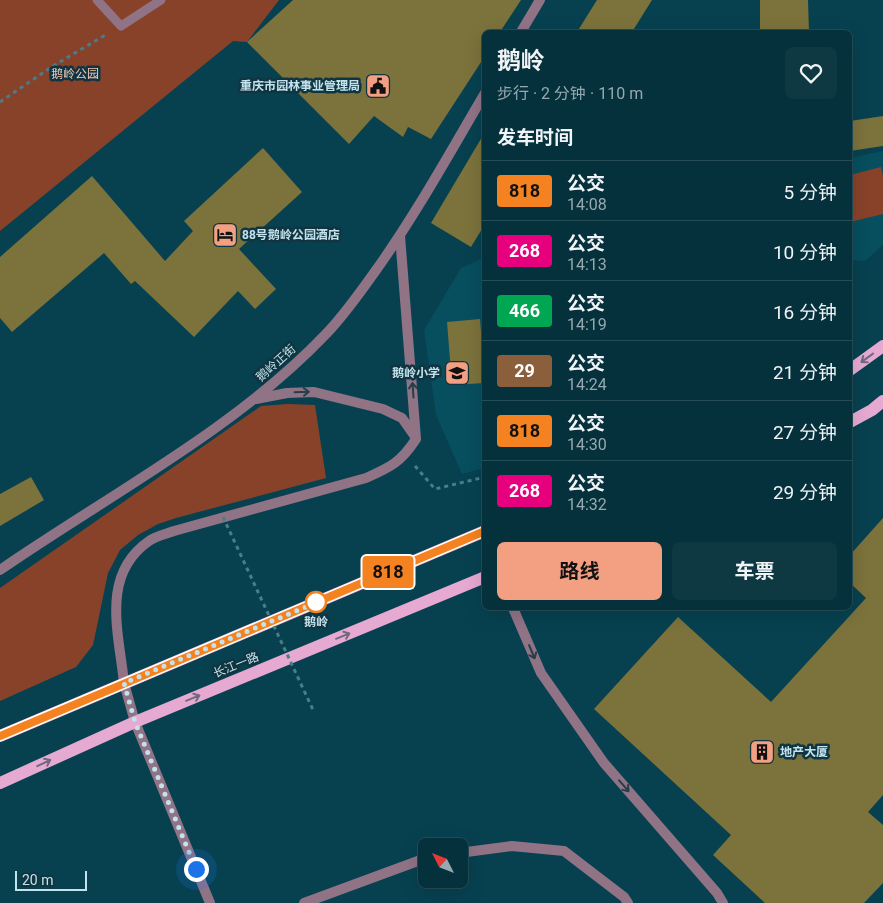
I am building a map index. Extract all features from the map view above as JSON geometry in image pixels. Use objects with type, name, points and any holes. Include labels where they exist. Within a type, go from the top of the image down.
[{"type":"main road","points":[[852,369],[883,346]]},
{"type":"main road","points":[[852,421],[872,410],[883,401]]},
{"type":"main road","points":[[0,736],[482,532]]},
{"type":"main road","name":"长江一路","points":[[0,783],[135,722],[482,578]]},
{"type":"street","points":[[522,30],[540,0]]},
{"type":"street","name":"鹅岭正街","points":[[0,570],[254,400],[325,335],[356,297],[400,236],[482,98]]},
{"type":"street","points":[[210,903],[135,722],[124,683],[115,597],[119,578],[130,558],[149,540],[223,517],[366,478],[406,456],[416,439],[400,236]]},
{"type":"street","points":[[254,400],[287,392],[314,392],[383,409],[402,418],[416,439]]},
{"type":"street","points":[[515,610],[541,673],[604,763],[717,893],[723,903]]},
{"type":"street","points":[[468,852],[512,846],[564,851],[624,897],[628,903]]},
{"type":"street","points":[[304,903],[418,861]]},
{"type":"lane","points":[[97,0],[121,26],[161,0]]},
{"type":"path","points":[[0,102],[53,66],[121,26]]},
{"type":"path","points":[[406,456],[434,488],[482,478]]},
{"type":"path","points":[[223,517],[314,712]]},
{"type":"shaded area","points":[[883,151],[883,245],[865,261],[852,260],[852,158]]},
{"type":"shaded area","name":"鹅岭小学","points":[[482,258],[482,469],[462,474],[436,415],[424,330],[461,268]]},
{"type":"green space","name":"鹅岭公园","points":[[0,0],[279,0],[247,42],[233,41],[0,231]]},
{"type":"green space","points":[[881,167],[883,176],[883,214],[852,222],[852,174]]},
{"type":"green space","points":[[315,405],[326,478],[176,518],[158,524],[138,535],[120,550],[108,573],[93,645],[76,667],[0,701],[0,588],[261,406]]},
{"type":"building","name":"重庆市园林事业管理局","points":[[293,0],[521,0],[501,30],[482,30],[482,61],[431,139],[408,127],[403,137],[374,116],[349,144],[247,42]]},
{"type":"building","points":[[597,0],[652,0],[633,30],[578,30]]},
{"type":"building","points":[[760,0],[808,0],[809,30],[760,30]]},
{"type":"building","points":[[883,116],[883,146],[852,151],[852,121]]},
{"type":"building","points":[[482,137],[482,229],[471,247],[431,223]]},
{"type":"building","points":[[263,148],[302,192],[239,249],[276,289],[255,309],[238,291],[194,337],[135,281],[131,284],[104,253],[12,332],[0,318],[0,257],[92,176],[165,261],[193,231],[184,221]]},
{"type":"building","points":[[480,319],[482,383],[452,385],[447,322]]},
{"type":"building","points":[[31,477],[44,500],[0,526],[0,494]]},
{"type":"building","name":"地产大厦","points":[[883,518],[883,795],[868,812],[883,825],[883,883],[864,903],[765,903],[713,855],[731,835],[594,709],[678,617],[771,702],[866,598],[852,585],[852,553]]},
{"type":"bus line","name":"818","points":[[0,736],[482,532]]},
{"type":"place","name":"重庆市园林事业管理局","points":[[378,86]]},
{"type":"place","name":"88号鹅岭公园酒店","points":[[225,235]]},
{"type":"place","name":"鹅岭小学","points":[[457,373]]},
{"type":"place","name":"鹅岭","points":[[316,602]]},
{"type":"place","name":"地产大厦","points":[[762,752]]},
{"type":"route","points":[[196,869],[135,722],[124,683],[320,601],[316,602]]}]
